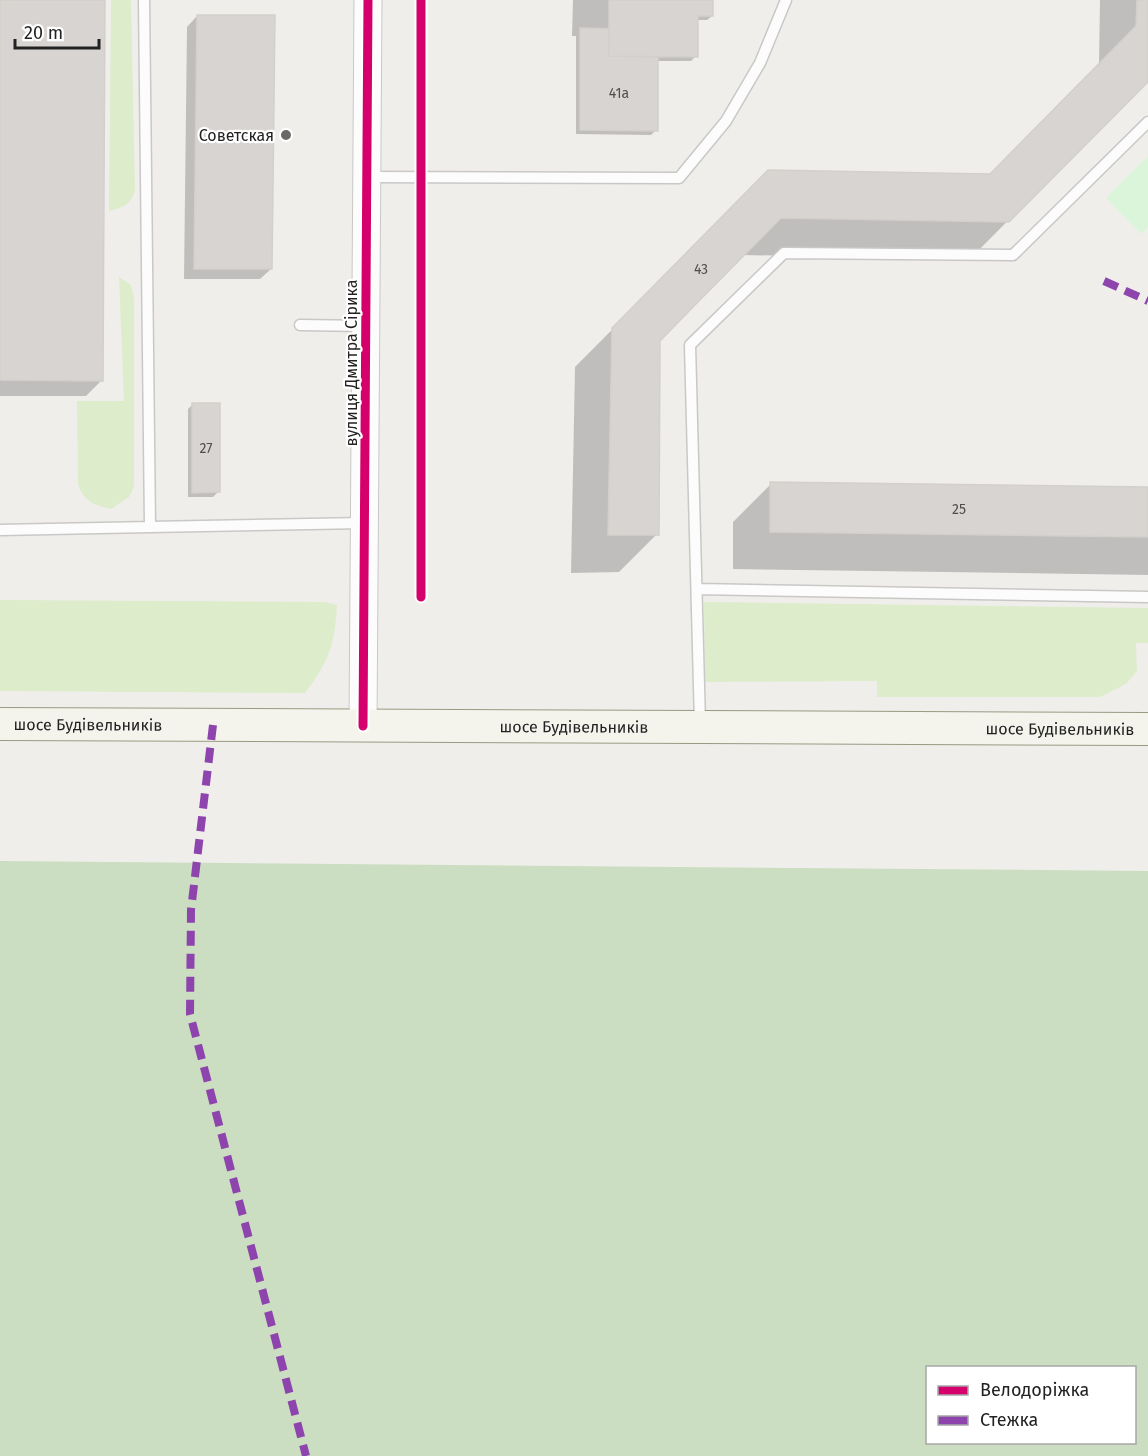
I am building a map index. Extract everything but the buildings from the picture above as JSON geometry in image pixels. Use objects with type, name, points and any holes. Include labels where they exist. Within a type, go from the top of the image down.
[{"type":"main road","name":"шосе Будівельників","points":[[0,724],[1148,729]]},
{"type":"street","name":"вулиця Дмитра Сірика","points":[[363,726],[368,0]]},
{"type":"lane","points":[[144,0],[150,526]]},
{"type":"lane","points":[[367,177],[679,178],[726,121],[760,63],[786,0]]},
{"type":"lane","points":[[700,728],[690,345],[784,253],[1013,255],[1148,122]]},
{"type":"lane","points":[[300,325],[366,326]]},
{"type":"lane","points":[[0,530],[365,523]]},
{"type":"lane","points":[[698,589],[1148,597]]},
{"type":"green space","points":[[111,0],[131,0],[135,191],[131,200],[125,205],[109,211]]},
{"type":"green space","points":[[1148,156],[1148,227],[1141,234],[1106,198]]},
{"type":"green space","points":[[119,277],[131,285],[134,297],[134,487],[129,497],[111,509],[90,502],[83,495],[78,484],[77,401],[124,401]]},
{"type":"green space","points":[[0,600],[325,602],[337,605],[335,630],[329,652],[320,672],[305,693],[0,691]]},
{"type":"green space","points":[[704,602],[1148,608],[1148,643],[1136,643],[1137,671],[1126,684],[1100,697],[877,697],[877,681],[705,682]]},
{"type":"green space","points":[[0,861],[1148,871],[1148,1456],[0,1456]]},
{"type":"marked path","points":[[1104,281],[1148,301]]},
{"type":"marked path","points":[[213,725],[191,910],[190,1014],[306,1456]]},
{"type":"cycle path","points":[[363,726],[368,0]]},
{"type":"cycle path","points":[[421,0],[421,597]]},
{"type":"place","name":"Советская","points":[[286,135]]}]
